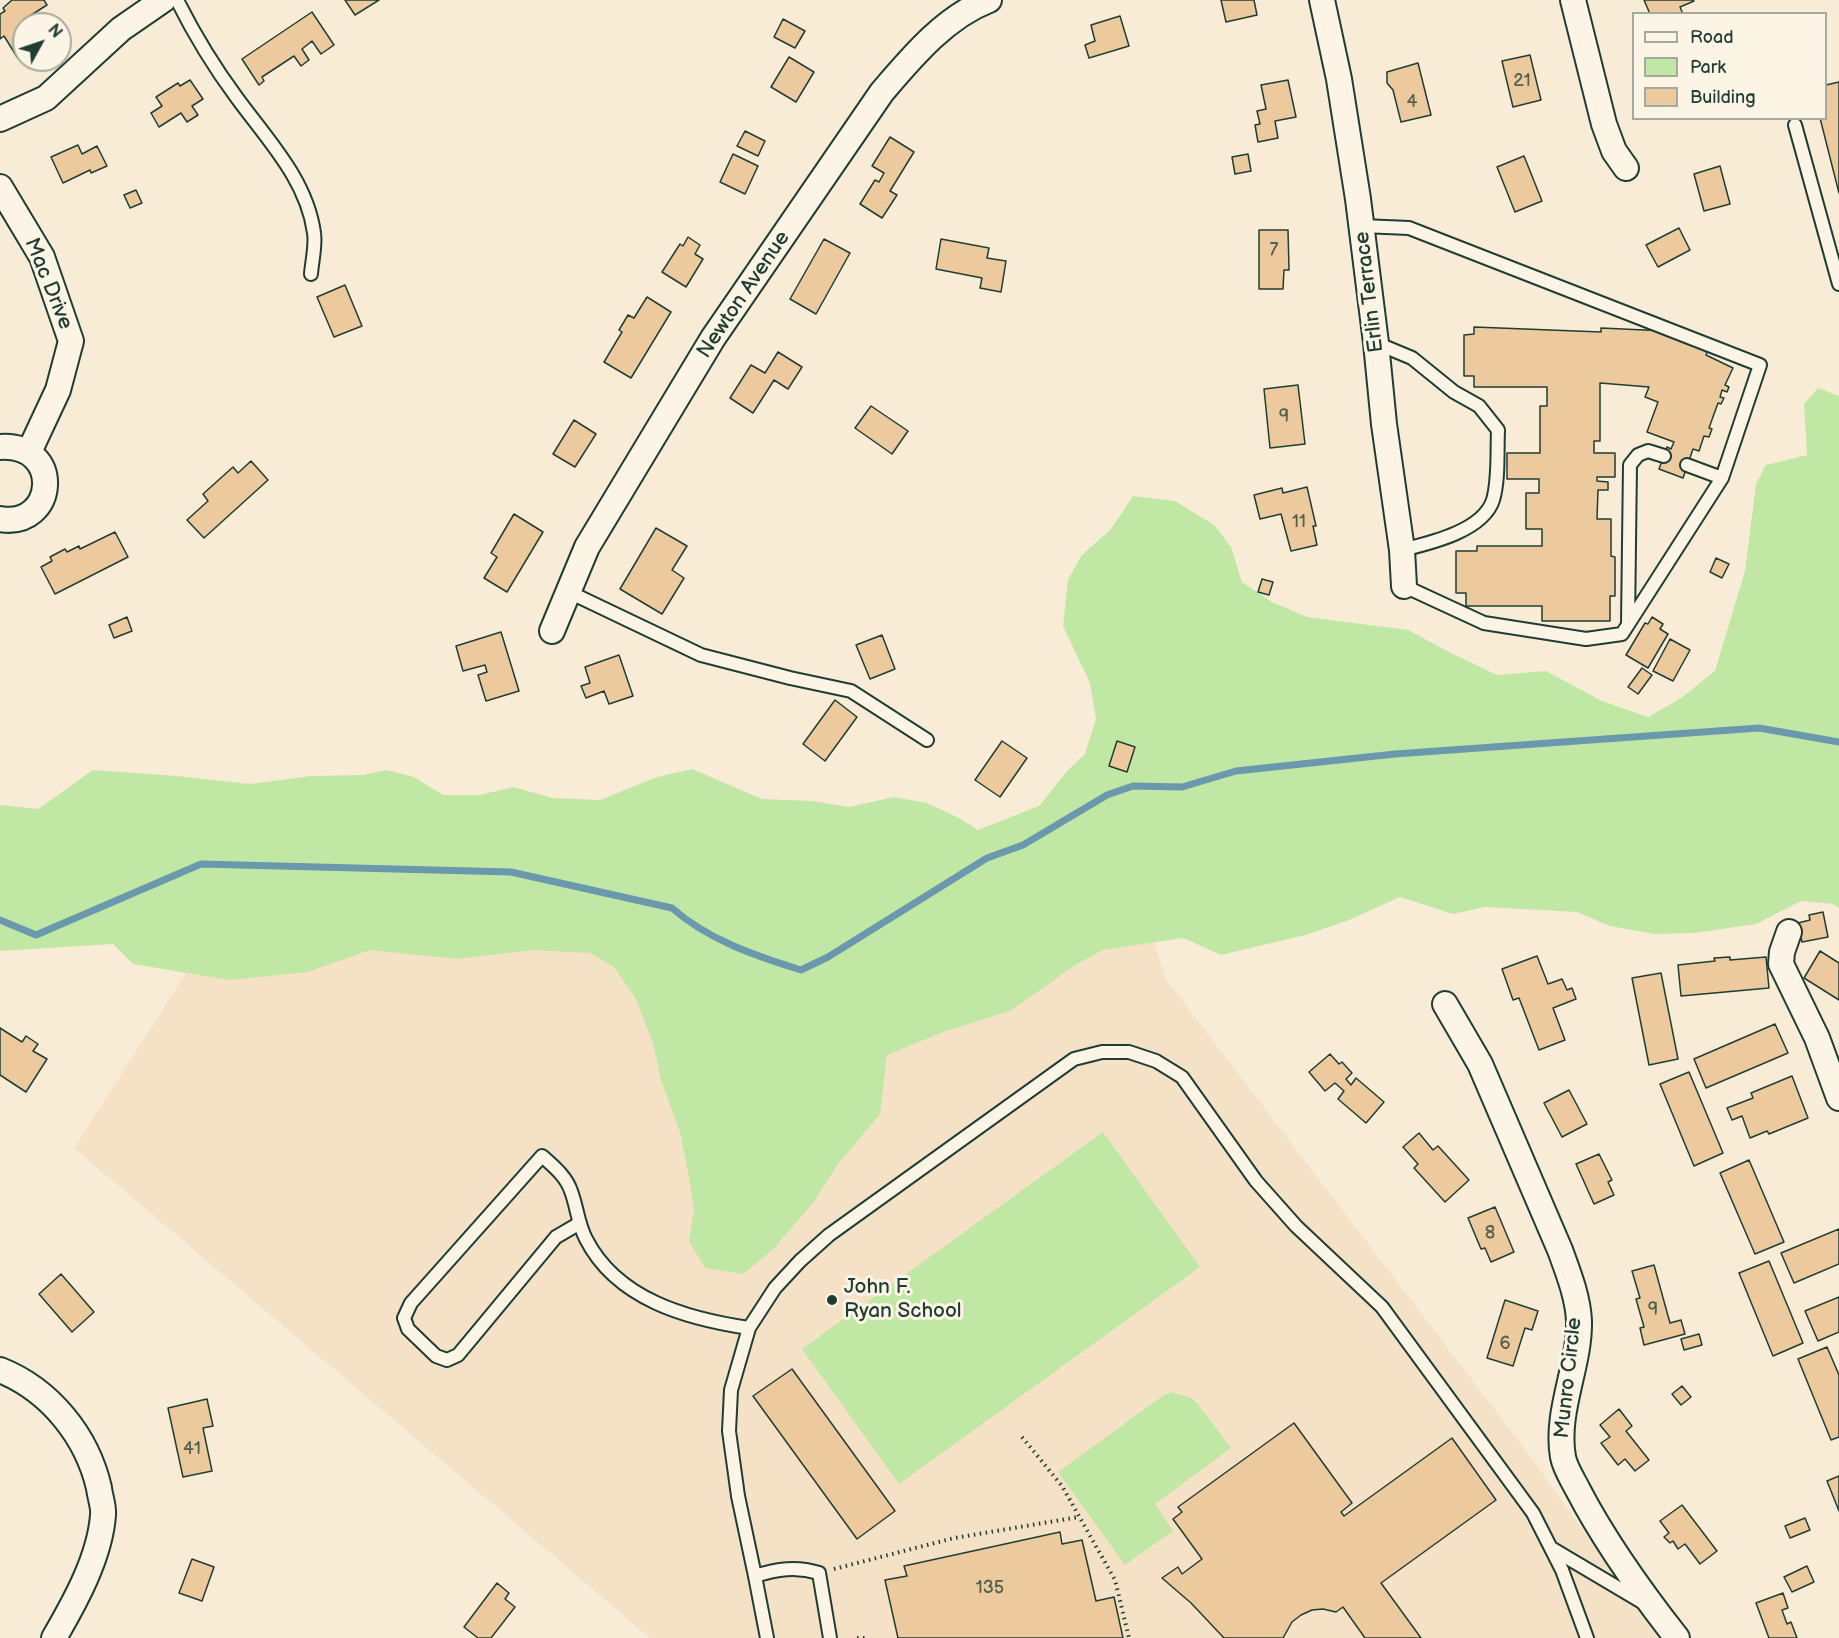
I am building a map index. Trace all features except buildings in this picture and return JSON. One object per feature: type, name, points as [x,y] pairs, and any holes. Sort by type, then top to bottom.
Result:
[{"type":"street","points":[[0,118],[46,98],[121,29],[163,0]]},
{"type":"street","name":"Newton Avenue","points":[[552,631],[587,547],[714,338],[882,92],[914,55],[945,27],[989,0]]},
{"type":"street","name":"Erlin Terrace","points":[[1322,0],[1339,79],[1362,226],[1384,424],[1402,550],[1404,586]]},
{"type":"street","points":[[1573,0],[1604,124],[1614,151],[1626,168]]},
{"type":"street","name":"Mac Drive","points":[[0,187],[42,257],[71,341],[58,390],[28,452]]},
{"type":"street","points":[[0,447],[15,446],[28,452],[39,462],[45,475],[45,490],[40,503],[30,514],[16,519],[0,519]]},
{"type":"street","points":[[1789,932],[1782,952],[1781,964],[1817,1038],[1839,1098]]},
{"type":"street","name":"Munro Circle","points":[[1445,1004],[1480,1064],[1501,1111],[1560,1250],[1575,1300],[1579,1320],[1564,1416],[1563,1458],[1584,1502],[1608,1541],[1677,1638]]},
{"type":"street","points":[[0,1370],[14,1376],[47,1398],[71,1426],[87,1451],[97,1480],[104,1513],[99,1541],[74,1602],[54,1638]]},
{"type":"lane","points":[[177,0],[198,42],[237,99],[282,158],[303,195],[315,233],[311,274]]},
{"type":"lane","points":[[1795,125],[1839,284]]},
{"type":"lane","points":[[1362,226],[1409,228],[1760,365],[1722,478],[1622,634],[1586,639],[1484,623],[1404,586]]},
{"type":"lane","points":[[1376,343],[1412,358],[1454,392],[1479,406],[1498,430],[1493,501],[1477,522],[1444,539],[1402,550]]},
{"type":"lane","points":[[1628,624],[1630,465],[1638,455],[1648,451],[1664,456]]},
{"type":"lane","points":[[1688,465],[1722,478]]},
{"type":"lane","points":[[569,592],[701,655],[851,691],[927,740]]},
{"type":"lane","points":[[767,1638],[738,1496],[729,1431],[731,1390],[749,1328],[775,1288],[829,1235],[1074,1059],[1102,1052],[1129,1052],[1156,1061],[1182,1077],[1256,1181],[1296,1226],[1382,1307],[1533,1513],[1562,1570],[1587,1638]]},
{"type":"lane","points":[[580,1223],[556,1238],[458,1355],[447,1360],[436,1356],[408,1329],[404,1318],[411,1304],[542,1156],[558,1170],[570,1189],[586,1240],[603,1264],[623,1283],[648,1299],[678,1313],[749,1328]]},
{"type":"lane","points":[[1550,1547],[1657,1612]]},
{"type":"lane","points":[[755,1576],[775,1570],[801,1568],[819,1573],[830,1638]]},
{"type":"path","points":[[1022,1437],[1062,1486],[1115,1580],[1129,1638]]},
{"type":"path","points":[[819,1573],[954,1539],[1079,1516]]},
{"type":"path","points":[[857,1638],[865,1638]]},
{"type":"shaded area","name":"John F. Ryan School","points":[[1110,809],[1166,979],[1528,1453],[1659,1638],[650,1638],[74,1148],[246,879],[553,905]]},
{"type":"green space","points":[[1818,388],[1839,396],[1839,908],[1833,904],[1801,901],[1756,924],[1695,933],[1654,934],[1610,926],[1577,912],[1485,907],[1453,914],[1400,897],[1349,920],[1305,935],[1221,955],[1183,938],[1103,950],[1077,964],[1010,1011],[946,1031],[887,1055],[880,1114],[838,1164],[813,1203],[773,1249],[743,1274],[705,1268],[689,1241],[694,1209],[688,1172],[680,1132],[661,1080],[653,1043],[636,999],[614,967],[590,953],[533,950],[457,959],[370,950],[308,972],[230,980],[133,964],[113,944],[0,951],[0,805],[38,809],[93,770],[250,784],[311,776],[363,775],[386,770],[414,777],[443,795],[479,795],[514,787],[552,798],[600,800],[657,777],[692,769],[762,799],[812,801],[849,807],[894,797],[927,803],[978,830],[1039,806],[1068,770],[1085,754],[1096,719],[1090,683],[1063,626],[1068,580],[1081,556],[1111,529],[1133,496],[1175,501],[1214,525],[1231,547],[1242,582],[1272,602],[1307,617],[1408,630],[1497,675],[1546,671],[1602,701],[1648,717],[1681,698],[1715,671],[1745,571],[1756,484],[1766,465],[1807,455],[1804,404]]},
{"type":"green space","points":[[1103,1132],[1200,1267],[899,1484],[802,1349]]},
{"type":"green space","points":[[1172,1392],[1191,1398],[1197,1403],[1231,1448],[1155,1504],[1173,1531],[1125,1565],[1058,1472],[1164,1395]]},
{"type":"waterway","points":[[0,920],[36,935],[201,864],[511,872],[672,908],[701,929],[733,946],[801,970],[828,957],[987,858],[1023,845],[1107,795],[1133,786],[1182,787],[1236,771],[1395,754],[1759,728],[1839,742]]},
{"type":"place","name":"John F. Ryan School","points":[[832,1300]]}]
